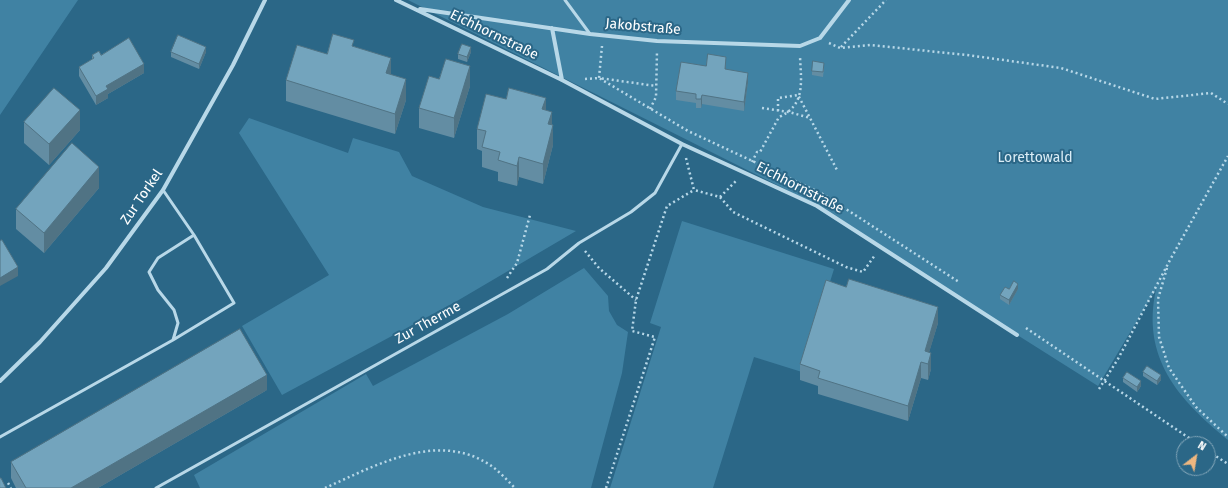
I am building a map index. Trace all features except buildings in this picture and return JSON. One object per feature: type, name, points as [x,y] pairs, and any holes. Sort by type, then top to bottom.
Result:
[{"type":"street","name":"Zur Torkel","points":[[0,381],[40,342],[106,268],[163,190],[233,65],[266,0]]},
{"type":"street","name":"Eichhornstraße","points":[[396,0],[562,80],[682,144],[817,206],[1017,335]]},
{"type":"street","name":"Jakobstraße","points":[[417,9],[590,34],[657,41],[800,46],[820,38],[849,0]]},
{"type":"street","name":"Eichhornstraße","points":[[552,28],[562,80]]},
{"type":"lane","points":[[565,0],[590,34]]},
{"type":"lane","name":"Zur Therme","points":[[156,488],[547,269],[579,243],[630,212],[655,193],[682,144]]},
{"type":"lane","points":[[0,437],[174,340],[234,304],[194,235],[163,190]]},
{"type":"lane","points":[[174,340],[178,323],[174,310],[158,290],[149,272],[158,258],[194,235]]},
{"type":"path","points":[[886,0],[840,48],[870,45],[967,55],[1061,68],[1155,99],[1211,93],[1228,104]]},
{"type":"path","points":[[599,78],[604,35]]},
{"type":"path","points":[[650,109],[656,97],[657,41]]},
{"type":"path","points":[[752,162],[757,152],[760,152],[779,117],[789,112],[796,106],[801,88],[800,46]]},
{"type":"path","points":[[599,78],[688,131]]},
{"type":"path","points":[[584,79],[599,78],[656,86]]},
{"type":"path","points":[[778,111],[778,98],[798,95]]},
{"type":"path","points":[[798,95],[837,170]]},
{"type":"path","points":[[762,108],[789,112],[810,118]]},
{"type":"path","points":[[682,144],[694,190]]},
{"type":"path","points":[[1099,388],[1118,360],[1170,260],[1228,156]]},
{"type":"path","points":[[720,196],[730,188],[743,172]]},
{"type":"path","points":[[606,488],[656,337],[632,331],[636,300],[667,206],[694,190],[720,196],[732,212],[846,267],[863,272],[868,264]]},
{"type":"path","points":[[505,281],[517,263],[530,215]]},
{"type":"path","points":[[579,243],[599,268],[636,300]]},
{"type":"path","points":[[1170,260],[1158,299],[1158,337],[1169,368],[1196,407],[1228,437]]},
{"type":"path","points":[[325,488],[332,487],[394,459],[414,453],[432,450],[452,451],[471,456],[490,465],[515,488]]},
{"type":"path","points":[[1216,456],[1228,464]]},
{"type":"path","points":[[8,483],[11,488]]},
{"type":"green space","points":[[0,0],[78,0],[0,115]]},
{"type":"green space","name":"Lorettowald","points":[[408,0],[1228,0],[1228,440],[1194,409],[1179,392],[1168,375],[1159,356],[1154,336],[1153,314],[1156,289],[1098,386],[791,192]]},
{"type":"green space","points":[[249,118],[348,153],[353,138],[399,152],[412,176],[483,207],[576,231],[457,301],[282,395],[242,326],[329,275],[239,133]]},
{"type":"green space","points":[[682,221],[834,269],[802,372],[754,357],[713,488],[610,488],[661,327],[650,323]]},
{"type":"green space","points":[[584,268],[608,296],[609,311],[617,325],[628,332],[622,373],[591,488],[200,488],[194,475],[366,374],[373,386],[508,314]]}]
